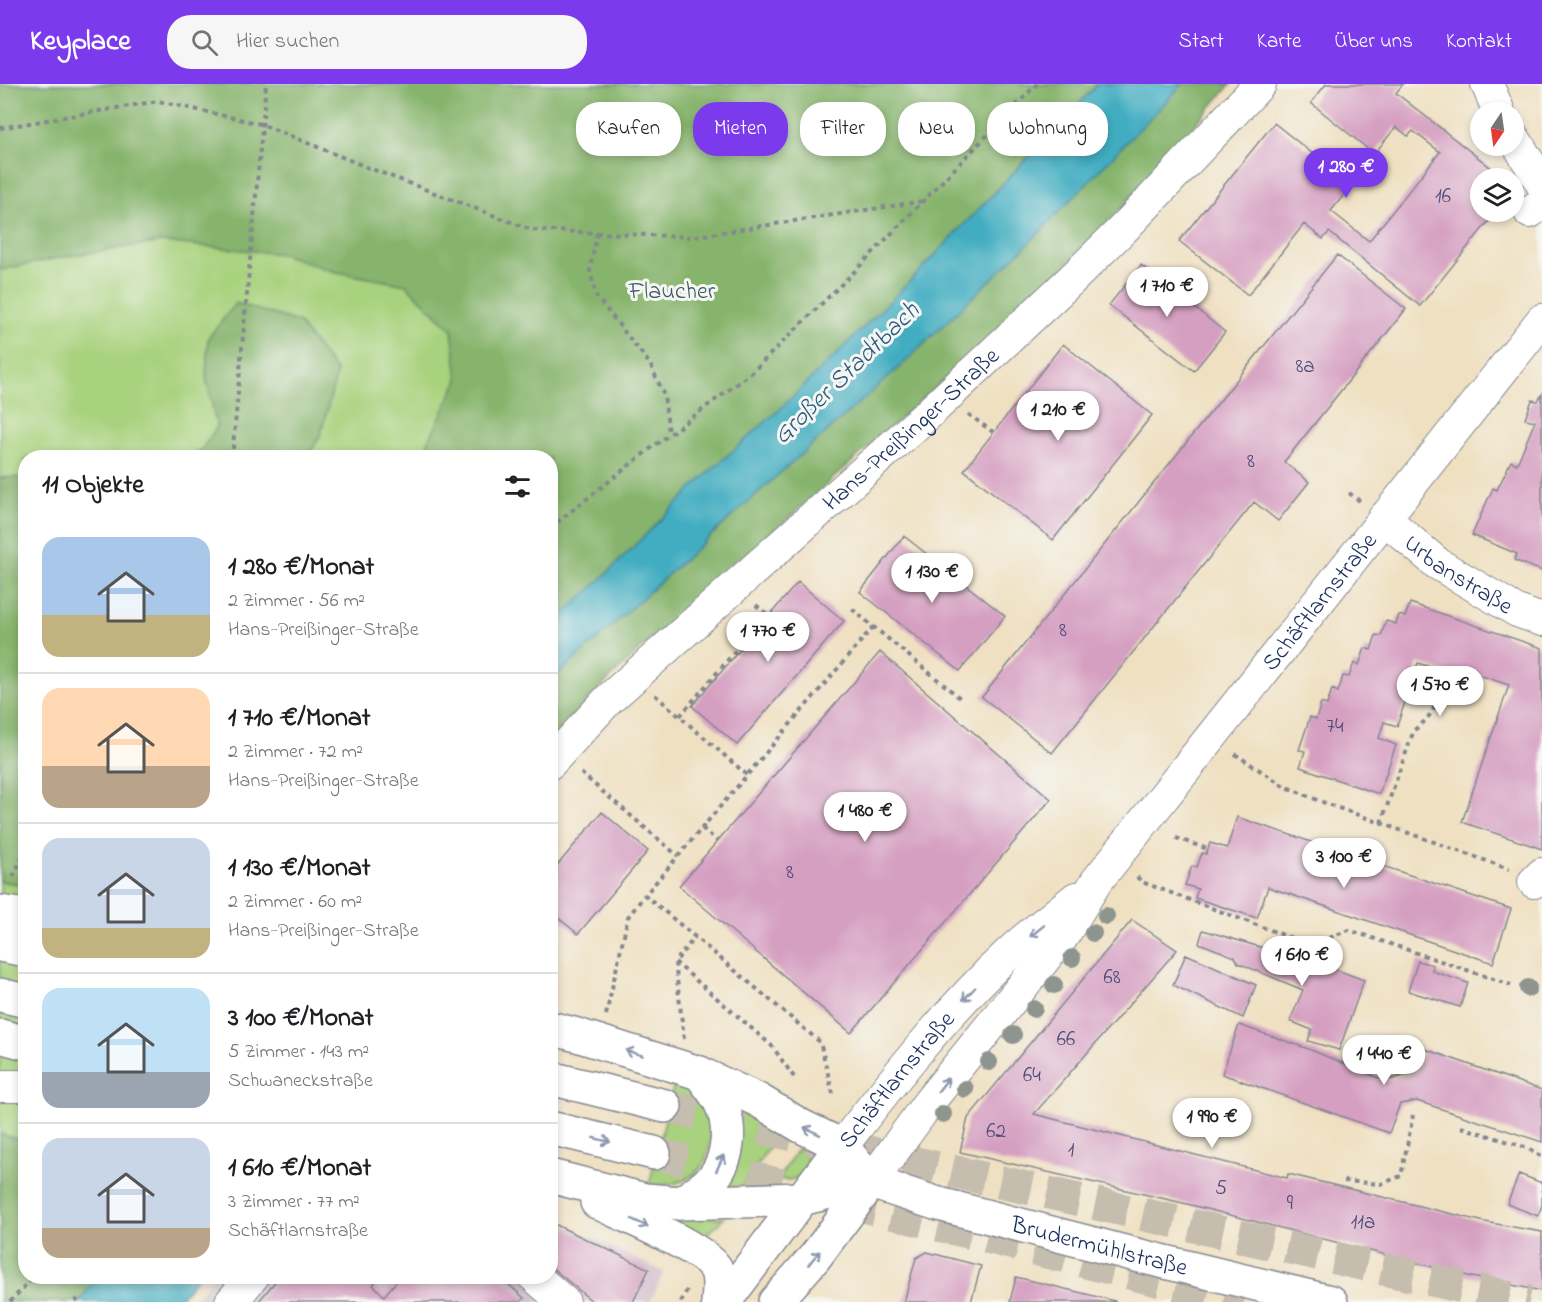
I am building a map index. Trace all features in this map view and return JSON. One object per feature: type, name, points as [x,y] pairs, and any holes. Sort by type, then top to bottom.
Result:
[{"type":"main road","points":[[0,912],[18,915]]},
{"type":"main road","points":[[0,945],[18,948]]},
{"type":"main road","points":[[0,995],[18,999]]},
{"type":"main road","points":[[558,1030],[699,1073],[758,1100],[801,1126],[842,1146],[871,1182],[801,1199],[680,1203],[645,1200],[558,1179]]},
{"type":"main road","points":[[0,1036],[18,1041]]},
{"type":"main road","points":[[680,1203],[713,1177],[722,1162],[727,1146],[728,1128],[725,1112],[719,1098],[699,1073]]},
{"type":"main road","points":[[558,1080],[665,1106]]},
{"type":"main road","points":[[558,1130],[654,1153]]},
{"type":"main road","name":"Schäftlarnstraße","points":[[724,1302],[842,1146]]},
{"type":"main road","points":[[558,1181],[702,1254],[716,1270],[719,1284],[718,1302]]},
{"type":"main road","name":"Schäftlarnstraße","points":[[775,1302],[815,1257],[871,1182]]},
{"type":"main road","name":"Brudermühlstraße","points":[[871,1182],[935,1203],[1331,1302]]},
{"type":"street","name":"Hans-Preißinger-Straße","points":[[558,755],[608,700],[928,414],[1071,280],[1126,226],[1260,84]]},
{"type":"street","points":[[1487,84],[1495,102]]},
{"type":"street","points":[[1524,154],[1542,184]]},
{"type":"street","name":"Schäftlarnstraße","points":[[871,1182],[929,1102],[1063,936],[1105,871],[1542,320]]},
{"type":"street","name":"Urbanstraße","points":[[1384,518],[1438,564],[1517,611],[1542,620]]},
{"type":"street","name":"Schäftlarnstraße","points":[[842,1146],[885,1090],[951,1012],[1010,952],[1105,871]]},
{"type":"street","points":[[0,1086],[18,1086]]},
{"type":"street","points":[[231,1302],[246,1284]]},
{"type":"street","points":[[543,1284],[564,1302]]},
{"type":"path","points":[[233,450],[266,84]]},
{"type":"path","points":[[558,522],[669,434],[750,374],[924,201],[1037,84]]},
{"type":"path","points":[[0,128],[158,101],[261,124],[532,230],[691,237],[924,201]]},
{"type":"path","points":[[597,233],[590,270],[596,296],[650,364],[664,395],[669,434]]},
{"type":"path","points":[[977,420],[993,432]]},
{"type":"path","points":[[679,716],[768,615],[756,605]]},
{"type":"path","points":[[852,609],[960,698]]},
{"type":"path","points":[[606,1015],[628,917],[873,627]]},
{"type":"path","points":[[1381,823],[1414,730],[1427,721],[1435,707],[1447,673]]},
{"type":"path","points":[[634,677],[747,776]]},
{"type":"path","points":[[1211,738],[1284,786],[1538,878]]},
{"type":"path","points":[[558,762],[678,856]]},
{"type":"path","points":[[702,828],[717,841]]},
{"type":"path","points":[[1176,838],[1208,849]]},
{"type":"path","points":[[13,877],[18,867]]},
{"type":"path","points":[[1105,871],[1142,882],[1310,945],[1349,930],[1510,985]]},
{"type":"path","points":[[645,895],[820,1042],[833,1094]]},
{"type":"path","points":[[684,1040],[675,962],[695,937]]},
{"type":"path","points":[[675,962],[772,1046],[796,1080]]},
{"type":"path","points":[[1344,1181],[1381,1184],[1401,1176],[1413,1115]]},
{"type":"path","points":[[1461,1127],[1528,1148],[1542,1157]]},
{"type":"path","points":[[10,1302],[27,1284]]},
{"type":"shaded area","points":[[558,1221],[664,1272],[650,1302],[194,1302],[207,1284],[558,1284]]},
{"type":"green space","name":"Flaucher","points":[[0,84],[1183,84],[1031,241],[905,362],[558,675],[558,450],[18,450],[18,1284],[192,1284],[177,1302],[0,1302]]},
{"type":"green space","points":[[0,84],[1098,84],[1081,102],[987,102],[987,156],[1029,156],[853,338],[780,409],[708,473],[558,619],[558,450],[424,450],[458,380],[452,330],[406,285],[332,271],[282,254],[161,242],[68,256],[0,270]]},
{"type":"green space","points":[[1183,84],[1231,84],[1115,215],[1004,327],[636,653],[558,730],[558,675],[905,362],[1031,241]]},
{"type":"green space","points":[[236,303],[298,322],[337,372],[321,434],[312,450],[200,450],[217,427],[206,378],[208,338]]},
{"type":"green space","points":[[18,477],[18,884],[0,881],[0,478]]},
{"type":"green space","points":[[675,1080],[697,1094],[707,1106],[712,1124],[711,1145],[703,1163],[690,1177],[665,1185],[649,1185]]},
{"type":"green space","points":[[737,1108],[782,1128],[742,1187],[726,1187]]},
{"type":"green space","points":[[0,1134],[18,1139],[18,1284],[92,1284],[79,1302],[0,1302]]},
{"type":"green space","points":[[798,1148],[806,1153],[808,1165],[799,1176],[788,1180],[778,1179]]},
{"type":"green space","points":[[681,1218],[724,1218],[698,1243],[676,1221]]},
{"type":"water","name":"Großer Stadtbach","points":[[1098,84],[1183,84],[1031,241],[905,362],[558,675],[558,619],[708,473],[780,409],[853,338],[1029,156],[1108,156],[1108,102],[1081,102]]},
{"type":"water","points":[[91,1284],[192,1284],[177,1302],[79,1302]]},
{"type":"building","points":[[1326,84],[1403,84],[1396,93],[1470,151],[1470,156],[1476,156],[1491,168],[1470,168],[1470,222],[1488,222],[1420,306],[1329,232],[1323,239],[1304,224],[1248,295],[1179,241],[1274,123],[1352,185],[1331,211],[1369,241],[1440,152],[1413,131],[1408,136],[1396,127],[1374,154],[1311,103]]},
{"type":"building","points":[[1337,255],[1406,309],[1284,462],[1309,482],[1278,521],[1254,502],[1052,753],[982,697]]},
{"type":"building","points":[[1141,265],[1225,332],[1194,371],[1109,305]]},
{"type":"building","points":[[1063,344],[1152,415],[1053,540],[964,470]]},
{"type":"building","points":[[1542,394],[1542,571],[1514,560],[1517,554],[1472,535],[1493,488],[1497,490],[1511,461],[1517,464],[1535,421],[1525,419],[1532,400],[1538,401]]},
{"type":"building","points":[[904,536],[1005,616],[960,671],[860,592]]},
{"type":"building","points":[[798,582],[844,621],[737,745],[692,706]]},
{"type":"building","points":[[1410,603],[1542,648],[1542,849],[1462,822],[1509,685],[1467,671],[1464,678],[1418,663],[1397,726],[1384,722],[1379,738],[1396,745],[1379,794],[1300,767],[1305,751],[1299,750],[1310,717],[1316,719],[1321,703],[1327,705],[1332,689],[1338,692],[1343,676],[1349,677],[1354,663],[1359,665],[1365,648],[1371,650],[1376,635],[1381,636],[1386,621],[1396,624],[1399,615],[1405,617]]},
{"type":"building","points":[[880,652],[1051,799],[851,1033],[679,886]]},
{"type":"building","points":[[602,812],[648,851],[578,934],[558,918],[558,864]]},
{"type":"building","points":[[1237,817],[1511,909],[1493,963],[1268,887],[1257,918],[1195,898],[1198,889],[1185,885],[1192,866],[1197,867],[1202,853],[1206,854],[1210,843],[1227,848]]},
{"type":"building","points":[[1132,920],[1177,950],[1034,1114],[1287,1178],[1288,1174],[1485,1222],[1542,1232],[1542,1291],[1472,1277],[1183,1203],[960,1152],[968,1118]]},
{"type":"building","points":[[1203,930],[1364,980],[1339,1050],[1308,1041],[1312,1030],[1290,1021],[1303,990],[1238,963],[1235,957],[1199,943]]},
{"type":"building","points":[[1186,954],[1256,985],[1243,1018],[1173,985]]},
{"type":"building","points":[[1418,961],[1433,965],[1432,971],[1468,983],[1460,1007],[1408,991]]},
{"type":"building","points":[[1239,1025],[1306,1048],[1386,1081],[1416,1072],[1425,1049],[1542,1090],[1542,1142],[1417,1101],[1400,1104],[1389,1133],[1222,1074]]},
{"type":"building","points":[[1519,1174],[1542,1183],[1542,1205],[1538,1216],[1507,1204]]},
{"type":"building","points":[[558,1226],[649,1269],[633,1302],[593,1302],[558,1273]]},
{"type":"building","points":[[927,1252],[981,1266],[971,1302],[904,1302],[916,1258]]},
{"type":"building","points":[[1016,1277],[1115,1301],[1115,1302],[1010,1302]]},
{"type":"building","points":[[273,1284],[374,1284],[384,1296],[394,1284],[508,1284],[524,1298],[520,1302],[258,1302]]},
{"type":"tunnel","points":[[665,1106],[1529,1302]]},
{"type":"tunnel","points":[[654,1153],[1244,1302]]}]
